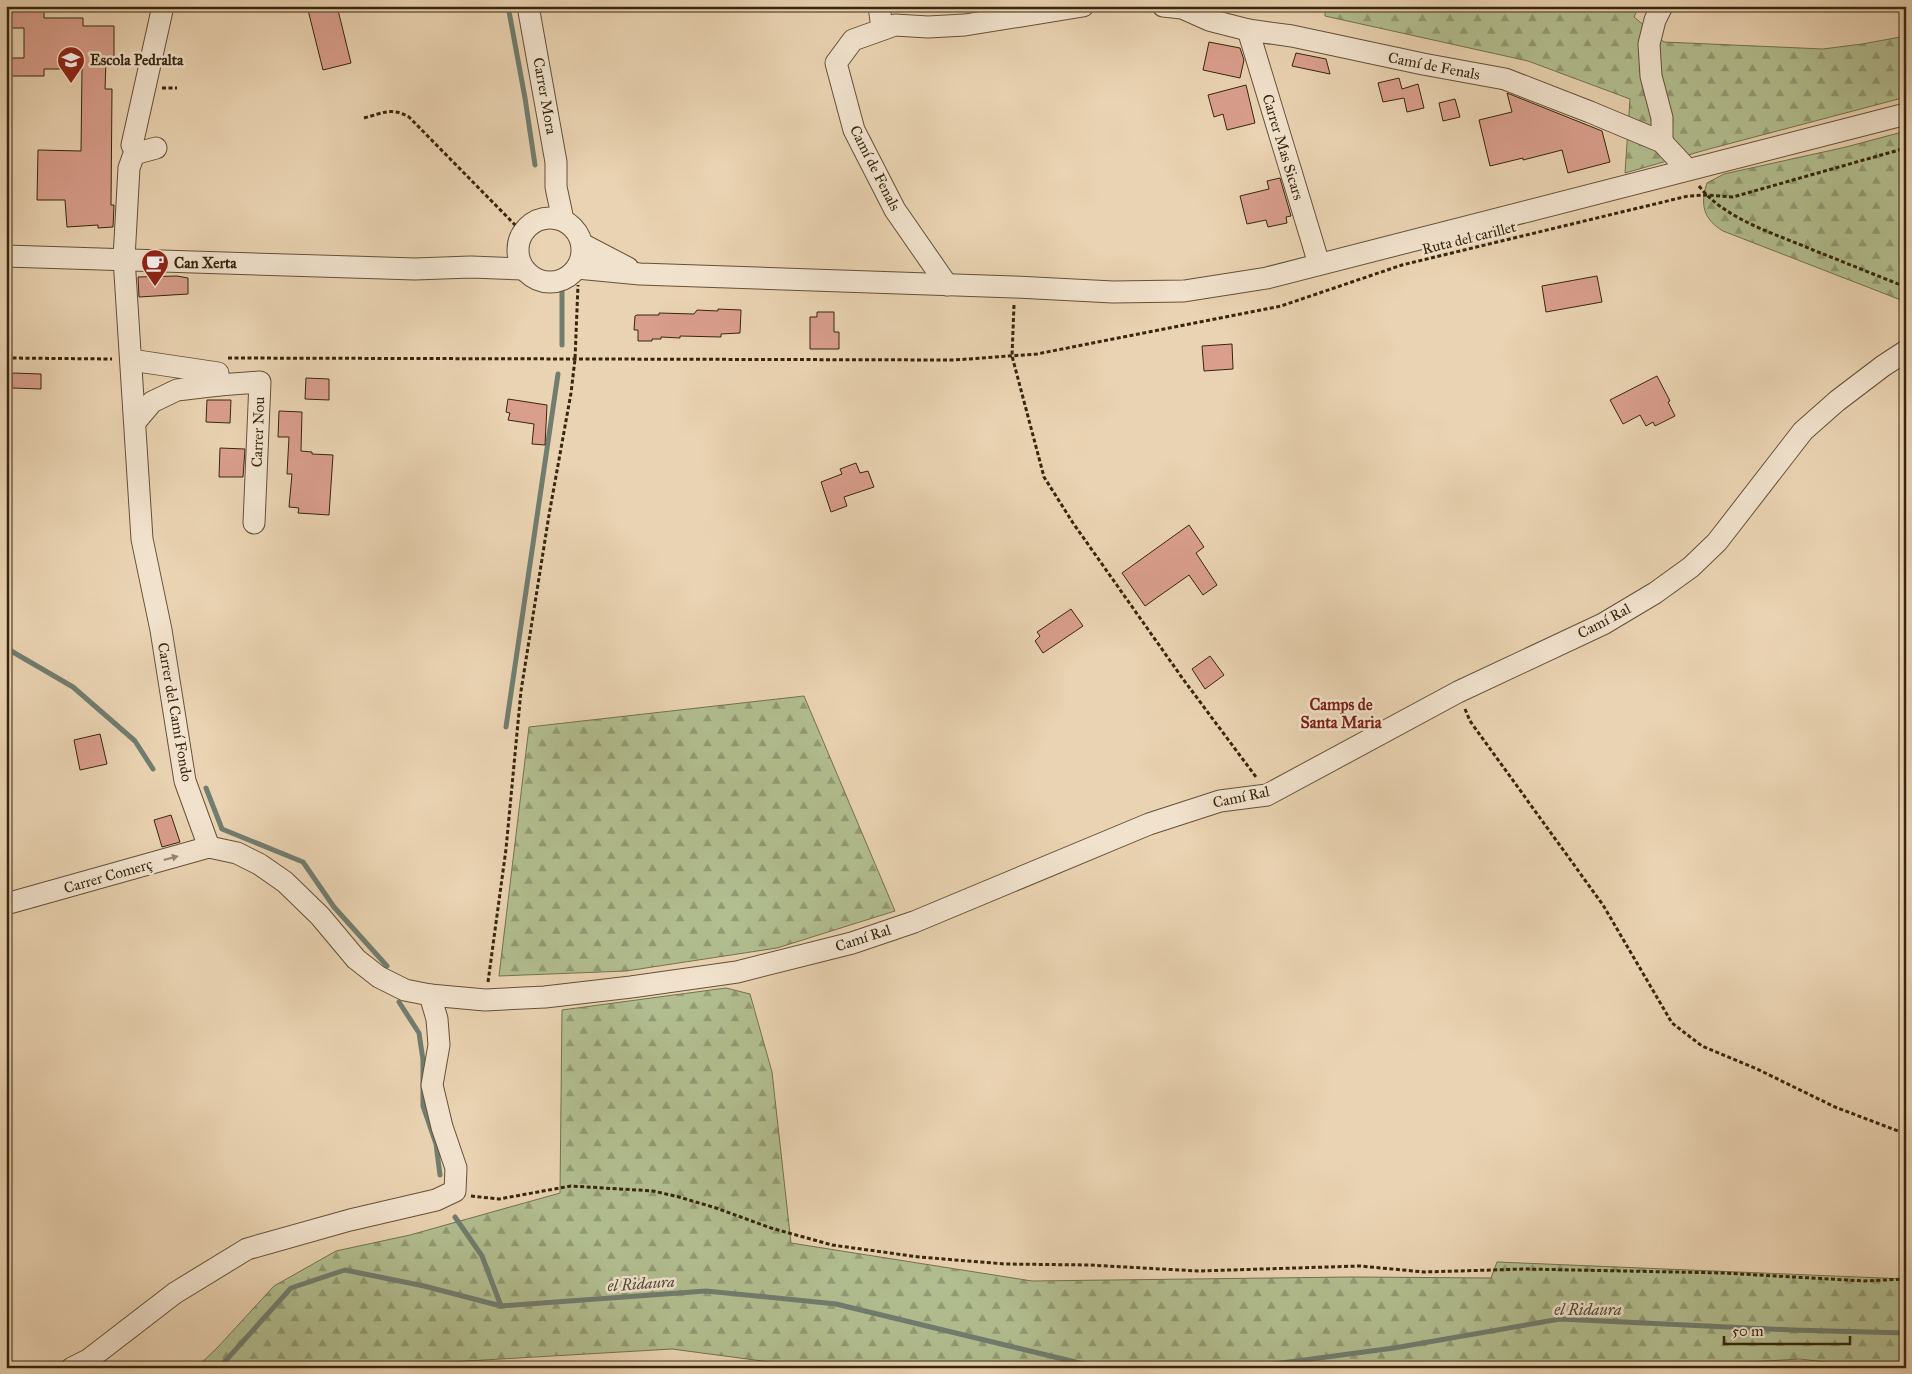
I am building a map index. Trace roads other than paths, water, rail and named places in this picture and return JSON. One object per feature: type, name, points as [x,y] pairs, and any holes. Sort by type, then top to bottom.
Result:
[{"type":"street","points":[[132,145],[163,6]]},
{"type":"street","name":"Carrer Mora","points":[[528,6],[556,162],[556,187],[563,220]]},
{"type":"street","points":[[880,6],[882,28]]},
{"type":"street","name":"Camí de Fenals","points":[[947,285],[895,210],[854,130],[836,63],[853,40],[882,28],[895,25],[928,27],[965,25],[1006,12],[1083,6]]},
{"type":"street","name":"Camí de Fenals","points":[[1163,6],[1182,8],[1209,20],[1248,30],[1292,36],[1423,64],[1505,79],[1662,142],[1687,170]]},
{"type":"street","points":[[1662,6],[1655,20],[1649,44],[1651,76],[1662,118],[1662,142]]},
{"type":"street","name":"Carrer Mas Sicars","points":[[1248,30],[1318,264]]},
{"type":"street","points":[[573,271],[1113,292],[1184,291],[1267,278],[1906,114]]},
{"type":"street","name":"Carrer del Camí Fondo","points":[[156,148],[134,154],[129,168],[124,258],[136,421],[142,539],[161,630],[185,781],[209,847]]},
{"type":"street","name":"Carrer Mora","points":[[525,233],[556,187]]},
{"type":"street","points":[[471,266],[525,233],[553,217],[563,220],[577,232],[582,244],[582,256],[573,271],[554,282],[542,282],[532,277],[523,269],[518,256],[525,233]]},
{"type":"street","points":[[582,244],[640,274]]},
{"type":"street","points":[[6,256],[415,268],[471,266],[523,269]]},
{"type":"street","name":"Camí Ral","points":[[430,995],[485,1000],[546,998],[737,972],[785,961],[852,943],[914,922],[1149,824],[1220,800],[1267,795],[1458,692],[1602,624],[1655,593],[1691,568],[1717,542],[1803,431],[1837,401],[1906,351]]},
{"type":"street","points":[[132,360],[218,373],[219,385],[176,390],[152,402],[136,421]]},
{"type":"street","name":"Carrer Nou","points":[[219,385],[260,382],[254,523]]},
{"type":"street","points":[[72,1368],[88,1360],[175,1293],[247,1249],[350,1220],[436,1200],[455,1191],[456,1168],[442,1127],[432,1085],[439,1045],[437,1018],[430,995],[405,990],[379,977],[356,959],[320,916],[284,882],[258,864],[236,853],[209,847]]},
{"type":"street","name":"Carrer Comerç","points":[[6,904],[209,847]]},
{"type":"waterway","points":[[508,6],[535,165]]},
{"type":"waterway","points":[[562,290],[562,345]]},
{"type":"waterway","points":[[506,727],[558,374]]},
{"type":"waterway","points":[[6,648],[73,687],[135,741],[153,769]]},
{"type":"waterway","points":[[206,788],[222,829],[303,862],[334,907],[387,966]]},
{"type":"waterway","points":[[399,1002],[419,1033],[423,1060],[423,1106],[436,1144],[440,1175]]},
{"type":"waterway","points":[[455,1217],[482,1256],[501,1306]]},
{"type":"waterway","name":"el Ridaura","points":[[219,1368],[291,1288],[345,1270],[424,1286],[501,1306],[706,1291],[836,1304],[1100,1368]]},
{"type":"waterway","name":"el Ridaura","points":[[1243,1368],[1394,1348],[1560,1319],[1792,1330],[1906,1333]]},
{"type":"place","name":"Escola Pedralta","points":[[71,84]]},
{"type":"place","name":"Can Xerta","points":[[155,287]]},
{"type":"district","name":"Camps de Santa Maria","points":[[1341,713]]}]
